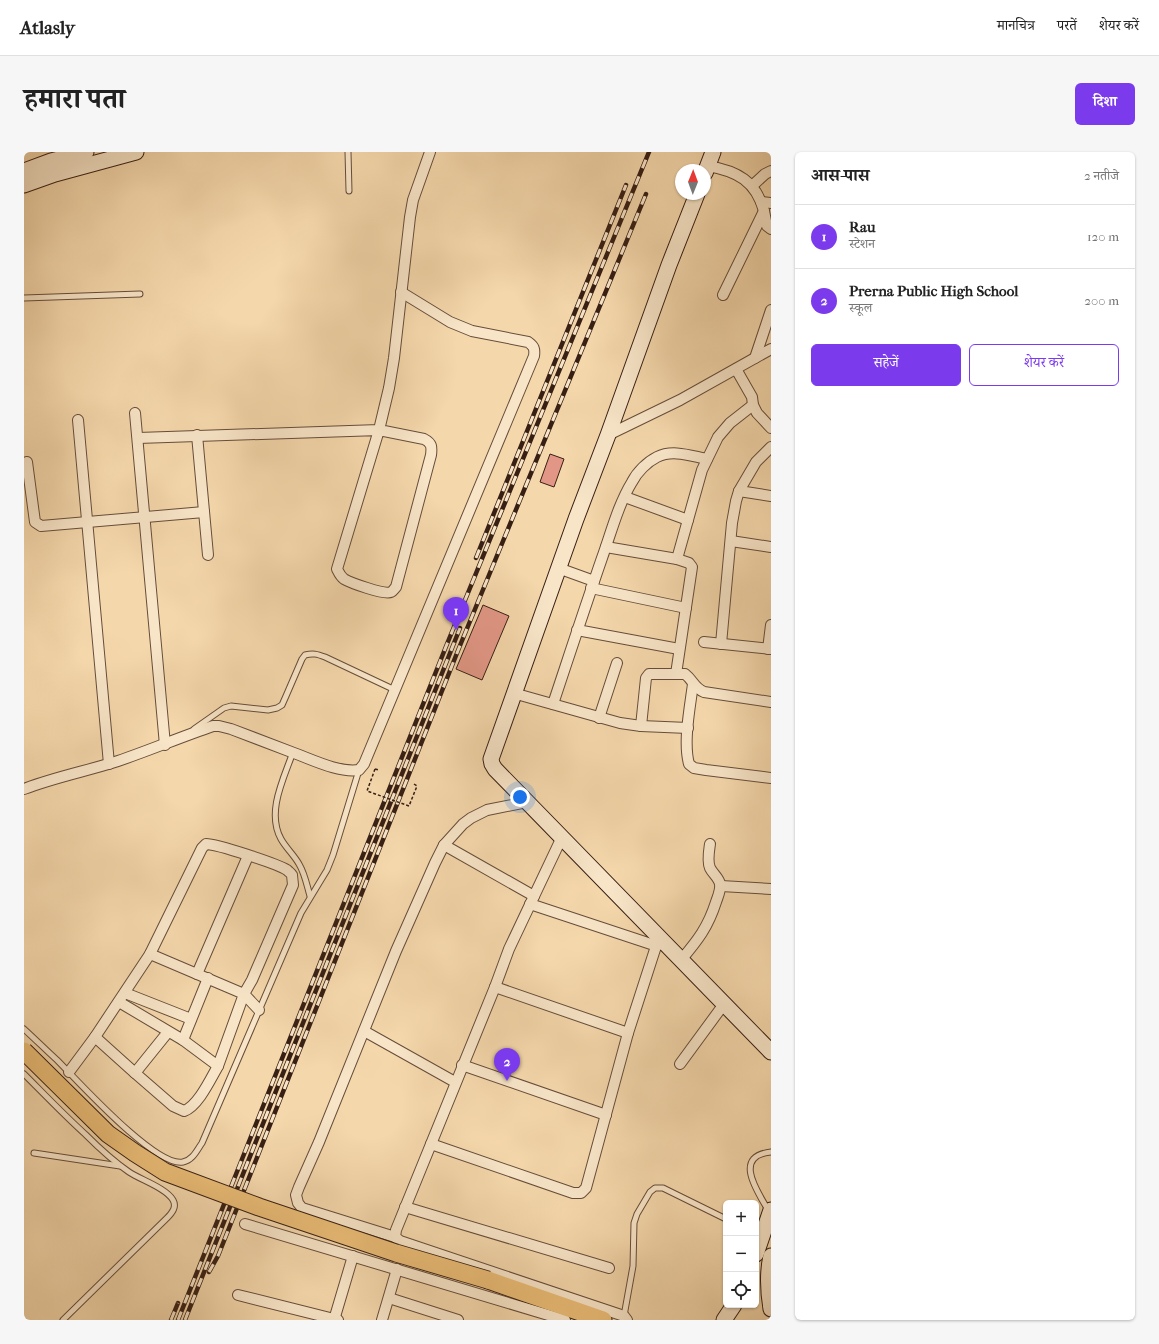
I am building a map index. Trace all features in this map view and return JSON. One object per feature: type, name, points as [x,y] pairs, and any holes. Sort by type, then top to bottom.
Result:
[{"type":"main road","points":[[24,1051],[108,1134],[165,1172],[259,1207],[396,1253],[488,1280],[603,1320]]},
{"type":"street","points":[[24,171],[51,161],[86,152]]},
{"type":"street","points":[[24,185],[55,174],[136,152]]},
{"type":"street","points":[[138,438],[379,430],[424,439],[430,442],[432,447],[396,587],[390,592],[384,592],[345,579],[339,574],[337,569],[379,430],[389,388],[394,358],[410,217],[415,194],[430,152]]},
{"type":"street","points":[[711,165],[738,174],[752,186],[765,205],[767,226],[771,229]]},
{"type":"street","points":[[752,186],[765,174],[771,171]]},
{"type":"street","points":[[695,200],[669,265],[558,568],[491,759],[495,770],[562,837],[658,942],[681,960],[771,1052]]},
{"type":"street","points":[[723,295],[765,205]]},
{"type":"street","points":[[24,789],[46,780],[109,764],[213,726],[219,726],[344,770],[359,770],[364,764],[535,351],[533,345],[528,342],[472,331],[450,322],[401,292]]},
{"type":"street","points":[[755,358],[771,310]]},
{"type":"street","points":[[608,435],[680,400],[771,349]]},
{"type":"street","points":[[736,369],[752,397],[753,405],[757,413],[771,428]]},
{"type":"street","points":[[677,559],[702,470],[707,459],[723,430],[753,405]]},
{"type":"street","points":[[135,413],[165,744]]},
{"type":"street","points":[[78,420],[109,764]]},
{"type":"street","points":[[197,436],[208,555]]},
{"type":"street","points":[[721,644],[736,501],[739,491],[756,462],[771,447]]},
{"type":"street","points":[[552,704],[606,547],[632,481],[646,464],[657,456],[678,453],[707,459]]},
{"type":"street","points":[[27,462],[35,522],[41,526],[204,512]]},
{"type":"street","points":[[739,491],[771,496]]},
{"type":"street","points":[[625,497],[688,520]]},
{"type":"street","points":[[731,541],[771,547]]},
{"type":"street","points":[[606,547],[677,559],[689,563],[692,567],[676,674]]},
{"type":"street","points":[[558,568],[593,585],[686,608]]},
{"type":"street","points":[[704,642],[769,649],[771,625]]},
{"type":"street","points":[[577,630],[679,650]]},
{"type":"street","points":[[599,718],[617,663]]},
{"type":"street","points":[[641,726],[646,678],[649,674],[685,674],[690,677],[693,684],[698,689],[704,692],[771,702]]},
{"type":"street","points":[[693,684],[688,728],[687,756],[689,764],[694,768],[771,778]]},
{"type":"street","points":[[513,693],[620,723],[641,726],[688,728]]},
{"type":"street","points":[[527,802],[487,810],[476,815],[463,824],[444,845],[396,951],[319,1142],[298,1186],[296,1195],[298,1204],[302,1208],[395,1237],[407,1244],[626,1318]]},
{"type":"street","points":[[395,1237],[396,1230],[405,1207],[495,987],[509,949],[562,837]]},
{"type":"street","points":[[69,1072],[95,1037],[150,954],[202,848],[206,844],[248,856],[288,870],[292,875],[293,885],[252,980],[244,994],[218,1066],[197,1101],[189,1109],[184,1111],[173,1106],[95,1037]]},
{"type":"street","points":[[681,960],[704,932],[712,916],[721,886],[720,881],[708,863],[710,844]]},
{"type":"street","points":[[444,845],[532,900],[658,942]]},
{"type":"street","points":[[197,974],[248,856]]},
{"type":"street","points":[[721,886],[771,889]]},
{"type":"street","points":[[431,1144],[573,1193],[581,1193],[586,1188],[628,1033],[658,942]]},
{"type":"street","points":[[150,954],[244,994],[259,1010]]},
{"type":"street","points":[[183,1040],[208,978]]},
{"type":"street","points":[[495,987],[628,1033]]},
{"type":"street","points":[[125,992],[191,1019]]},
{"type":"street","points":[[119,1002],[183,1040],[218,1066]]},
{"type":"street","points":[[680,1064],[724,1004]]},
{"type":"street","points":[[364,1031],[455,1082]]},
{"type":"street","points":[[135,1073],[168,1032]]},
{"type":"street","points":[[462,1065],[606,1115]]},
{"type":"street","points":[[405,1207],[609,1268]]},
{"type":"street","points":[[759,1236],[770,1211]]},
{"type":"street","points":[[246,1224],[565,1320]]},
{"type":"street","points":[[238,1295],[336,1320],[353,1256]]},
{"type":"street","points":[[771,1256],[769,1264],[768,1291],[771,1309]]},
{"type":"street","points":[[382,1320],[397,1270]]},
{"type":"street","points":[[389,1298],[458,1320]]},
{"type":"street","points":[[724,1320],[732,1308]]},
{"type":"lane","points":[[348,152],[349,191]]},
{"type":"lane","points":[[24,298],[140,294]]},
{"type":"lane","points":[[183,737],[224,708],[237,706],[268,710],[282,705],[302,659],[305,655],[311,653],[325,657],[395,690]]},
{"type":"lane","points":[[293,752],[277,798],[276,821],[281,838],[303,871],[310,896]]},
{"type":"lane","points":[[24,1029],[69,1072],[111,1116],[136,1137],[166,1158],[176,1162],[183,1162],[190,1159],[202,1143],[301,913],[327,870],[359,770]]},
{"type":"lane","points":[[24,1074],[109,1157],[135,1176],[163,1191],[172,1198],[175,1207],[173,1212],[63,1320]]},
{"type":"lane","points":[[770,1211],[752,1181],[750,1173],[751,1166],[755,1158],[763,1153],[771,1152]]},
{"type":"lane","points":[[34,1153],[122,1166]]},
{"type":"lane","points":[[626,1318],[633,1266],[634,1223],[637,1214],[650,1192],[655,1188],[663,1188],[723,1218]]},
{"type":"path","points":[[379,770],[375,769],[366,791],[409,806],[417,786],[414,784]]},
{"type":"building","points":[[550,454],[564,459],[554,487],[540,482]]},
{"type":"building","points":[[483,605],[509,616],[482,680],[456,669]]},
{"type":"railway","points":[[178,1320],[447,644],[649,152]]},
{"type":"railway","points":[[476,558],[626,185]]},
{"type":"railway","points":[[209,1272],[218,1256],[459,648],[646,194]]},
{"type":"railway","points":[[185,1320],[460,628]]},
{"type":"railway","points":[[171,1320],[178,1303]]},
{"type":"place","name":"Rau","points":[[456,630]]},
{"type":"place","name":"Prerna Public High School","points":[[507,1081]]}]
